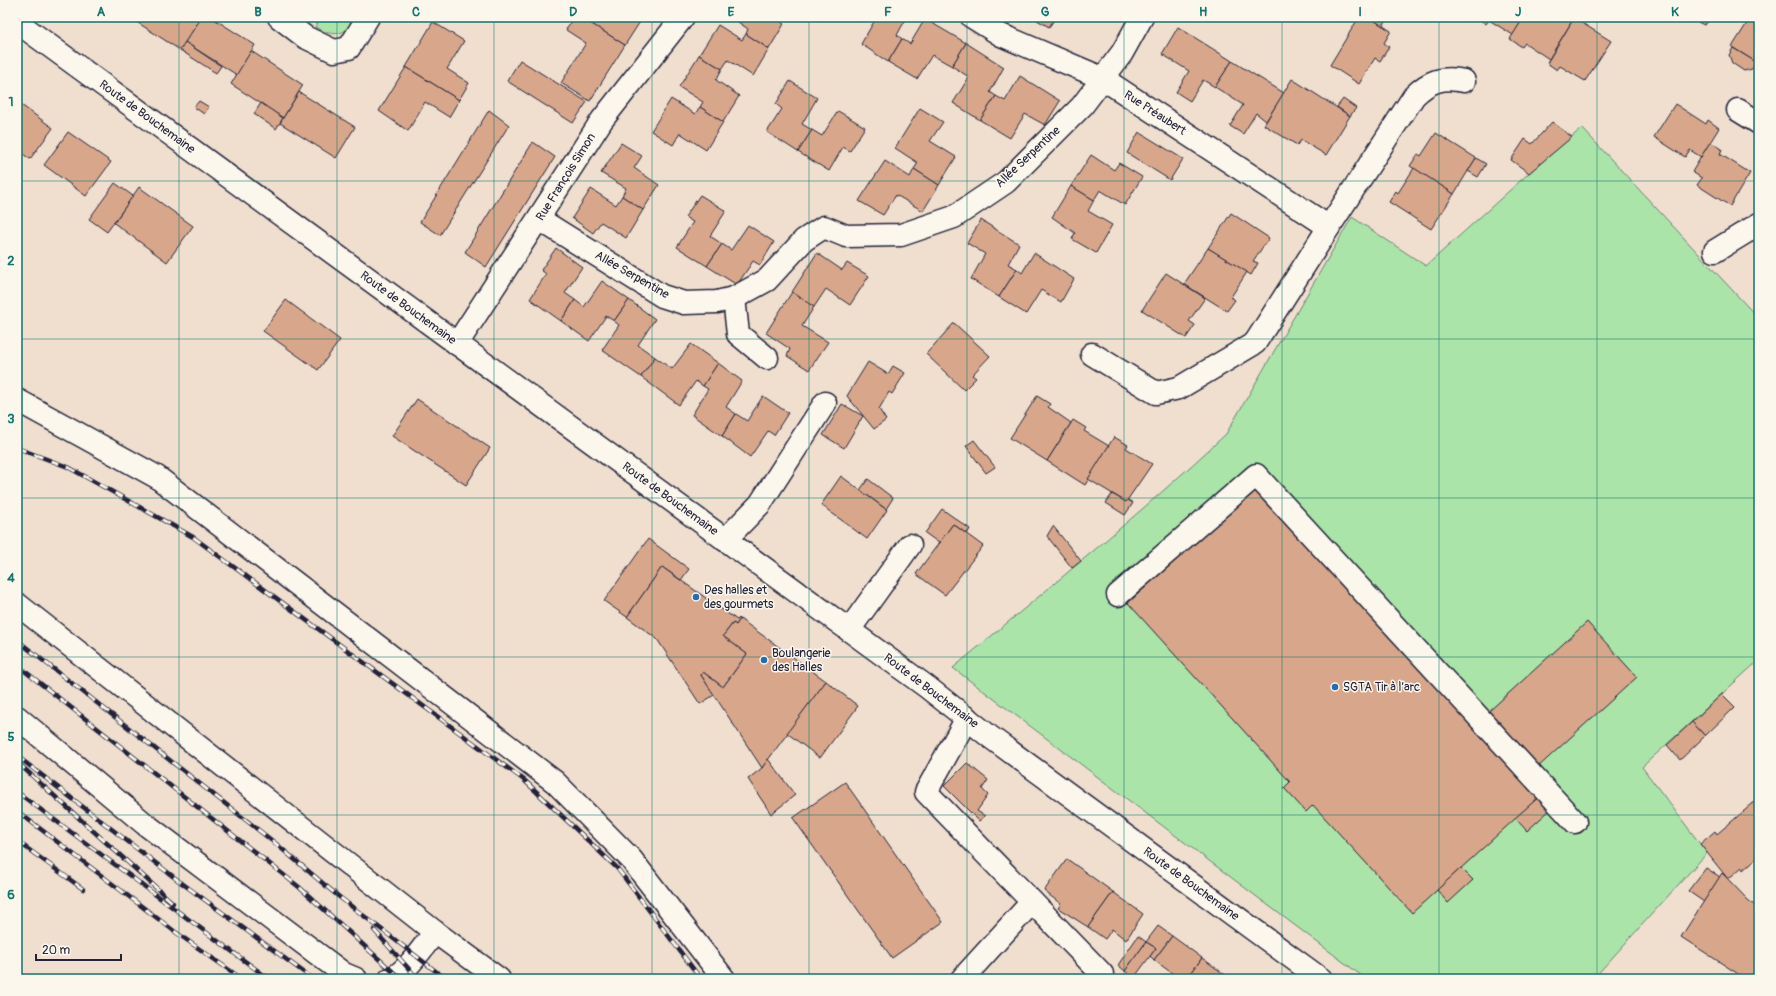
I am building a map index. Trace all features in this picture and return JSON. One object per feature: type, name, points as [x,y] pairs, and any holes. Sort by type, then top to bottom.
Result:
[{"type":"street","points":[[279,17],[305,37],[334,51],[349,48],[368,17]]},
{"type":"street","name":"Rue François Simon","points":[[457,344],[602,120],[683,17]]},
{"type":"street","name":"Rue Préaubert","points":[[972,17],[1001,35],[1102,78],[1329,227]]},
{"type":"street","points":[[1102,78],[1122,52],[1142,17]]},
{"type":"street","name":"Route de Bouchemaine","points":[[17,22],[849,630],[1321,979]]},
{"type":"street","name":"Allée Serpentine","points":[[539,219],[662,296],[684,303],[716,302],[734,298],[767,280],[804,240],[824,227],[846,236],[901,235],[954,217],[1006,182],[1082,106],[1102,78]]},
{"type":"street","points":[[1092,354],[1156,394],[1179,388],[1255,343],[1414,96],[1421,88],[1431,82],[1442,79],[1453,79],[1464,82]]},
{"type":"street","points":[[1738,110],[1759,123]]},
{"type":"street","points":[[1715,252],[1759,224]]},
{"type":"street","points":[[734,298],[738,334],[767,358]]},
{"type":"street","points":[[17,400],[157,477],[555,782],[632,859],[724,979]]},
{"type":"street","points":[[725,540],[760,504],[825,402]]},
{"type":"street","points":[[1118,595],[1256,475],[1575,822]]},
{"type":"street","points":[[849,630],[910,545]]},
{"type":"street","points":[[17,604],[435,932],[499,979]]},
{"type":"street","points":[[17,717],[144,824],[344,974],[356,979]]},
{"type":"street","points":[[967,718],[926,792],[1102,974]]},
{"type":"street","points":[[962,979],[1032,902]]},
{"type":"street","points":[[390,979],[398,976],[435,932]]},
{"type":"green space","points":[[322,17],[357,17],[344,31],[334,34],[322,31],[315,27]]},
{"type":"green space","name":"SGTA Tir à l’arc","points":[[1582,128],[1759,319],[1759,660],[1642,767],[1707,853],[1593,979],[1366,979],[953,668],[1125,524],[1226,434],[1352,217],[1426,266],[1529,173]]},
{"type":"building","points":[[129,17],[195,17],[200,20],[180,50]]},
{"type":"building","points":[[202,17],[211,17],[255,45],[237,75],[185,42]]},
{"type":"building","points":[[573,17],[581,17],[625,45],[590,101],[561,83],[586,43],[566,30]]},
{"type":"building","points":[[581,17],[643,17],[625,45]]},
{"type":"building","points":[[731,17],[775,17],[784,24],[769,49],[746,34],[748,29]]},
{"type":"building","points":[[870,17],[907,17],[897,35],[902,39],[888,62],[861,44],[875,20]]},
{"type":"building","points":[[1039,17],[1056,17],[1049,27],[1037,20]]},
{"type":"building","points":[[1359,17],[1369,17],[1391,31],[1384,43],[1389,47],[1380,61],[1375,58],[1359,84],[1330,65]]},
{"type":"building","points":[[1369,17],[1388,17],[1383,26]]},
{"type":"building","points":[[1476,17],[1524,17],[1513,35],[1489,20],[1486,24]]},
{"type":"building","points":[[1524,17],[1574,18],[1549,59],[1525,43],[1522,47],[1510,39]]},
{"type":"building","points":[[1683,17],[1714,17],[1704,25],[1690,18],[1688,20]]},
{"type":"building","points":[[1751,17],[1759,17],[1759,64],[1732,47]]},
{"type":"building","points":[[1574,18],[1611,41],[1585,81],[1560,66],[1557,70],[1547,63]]},
{"type":"building","points":[[925,19],[966,43],[952,66],[932,55],[917,79],[888,62],[902,39],[910,44]]},
{"type":"building","points":[[433,22],[464,41],[447,69],[469,83],[459,100],[406,67]]},
{"type":"building","points":[[718,25],[742,40],[746,34],[769,49],[753,76],[728,60],[722,69],[699,55]]},
{"type":"building","points":[[1178,27],[1232,61],[1215,87],[1203,80],[1190,101],[1176,92],[1189,71],[1162,54]]},
{"type":"building","points":[[185,42],[221,66],[216,73],[180,50]]},
{"type":"building","points":[[966,43],[1004,67],[990,92],[996,96],[980,120],[953,103],[969,77],[952,66]]},
{"type":"building","points":[[1733,48],[1756,62],[1752,69],[1744,71],[1732,63],[1729,55]]},
{"type":"building","points":[[251,51],[303,85],[283,118],[231,84]]},
{"type":"building","points":[[699,55],[722,69],[716,80],[739,96],[723,122],[700,107],[703,102],[679,87]]},
{"type":"building","points":[[520,60],[587,102],[573,123],[507,81]]},
{"type":"building","points":[[1232,61],[1284,93],[1266,121],[1256,113],[1243,134],[1230,126],[1243,105],[1215,87]]},
{"type":"building","points":[[406,67],[459,100],[449,117],[425,102],[408,131],[379,111]]},
{"type":"building","points":[[1020,76],[1060,101],[1045,125],[1025,114],[1010,138],[980,120],[996,96],[1005,101]]},
{"type":"building","points":[[1292,79],[1350,116],[1326,155],[1301,140],[1297,145],[1264,125]]},
{"type":"building","points":[[790,81],[817,98],[802,124],[812,130],[798,152],[767,132],[782,109],[776,104]]},
{"type":"building","points":[[299,92],[355,127],[336,158],[280,123]]},
{"type":"building","points":[[671,99],[695,114],[700,107],[723,122],[706,150],[680,133],[673,145],[651,131]]},
{"type":"building","points":[[1343,99],[1356,108],[1350,116],[1337,107]]},
{"type":"building","points":[[199,101],[209,107],[204,114],[194,107]]},
{"type":"building","points":[[17,102],[53,128],[30,159],[17,150]]},
{"type":"building","points":[[261,103],[283,118],[276,129],[254,114]]},
{"type":"building","points":[[1675,104],[1706,124],[1708,120],[1719,128],[1701,157],[1690,150],[1685,157],[1654,137]]},
{"type":"building","points":[[920,108],[943,122],[930,141],[956,157],[939,185],[914,169],[918,163],[895,148]]},
{"type":"building","points":[[489,110],[509,125],[440,235],[420,222]]},
{"type":"building","points":[[838,111],[865,127],[850,151],[843,147],[829,171],[798,152],[812,130],[822,136]]},
{"type":"building","points":[[1552,122],[1572,137],[1529,173],[1511,160],[1525,139],[1532,144]]},
{"type":"building","points":[[68,132],[111,162],[86,196],[44,165]]},
{"type":"building","points":[[1139,132],[1183,159],[1170,180],[1127,153]]},
{"type":"building","points":[[1436,133],[1476,158],[1454,194],[1410,166],[1418,154],[1421,156]]},
{"type":"building","points":[[533,142],[555,157],[486,267],[465,252]]},
{"type":"building","points":[[1710,142],[1722,149],[1720,154],[1750,173],[1730,206],[1697,185],[1702,178],[1692,172]]},
{"type":"building","points":[[621,143],[642,156],[634,168],[659,185],[643,210],[622,196],[626,188],[601,173]]},
{"type":"building","points":[[1091,155],[1114,170],[1119,163],[1142,177],[1125,205],[1100,190],[1094,200],[1071,186]]},
{"type":"building","points":[[1476,158],[1486,164],[1478,177],[1468,171]]},
{"type":"building","points":[[885,161],[910,177],[914,169],[939,185],[923,211],[896,195],[883,215],[859,201]]},
{"type":"building","points":[[1414,168],[1454,194],[1431,229],[1389,202],[1396,191],[1398,193]]},
{"type":"building","points":[[115,183],[133,196],[107,232],[89,219]]},
{"type":"building","points":[[1071,186],[1094,200],[1088,211],[1112,225],[1096,253],[1072,239],[1075,233],[1052,217]]},
{"type":"building","points":[[139,187],[193,226],[167,262],[114,223]]},
{"type":"building","points":[[591,189],[616,205],[622,196],[643,210],[626,238],[601,222],[593,233],[572,218]]},
{"type":"building","points":[[700,195],[726,211],[710,236],[722,244],[707,266],[677,247],[693,222],[685,217]]},
{"type":"building","points":[[1231,213],[1269,238],[1253,261],[1258,263],[1251,275],[1208,248]]},
{"type":"building","points":[[981,220],[1019,244],[1008,264],[1017,269],[999,297],[971,279],[985,254],[967,243]]},
{"type":"building","points":[[748,225],[774,242],[760,265],[753,261],[737,285],[707,266],[722,244],[731,250]]},
{"type":"building","points":[[556,248],[582,267],[565,293],[575,300],[561,321],[530,299],[546,274],[541,270]]},
{"type":"building","points":[[1208,248],[1247,272],[1231,297],[1235,300],[1227,311],[1184,284]]},
{"type":"building","points":[[817,253],[842,270],[847,263],[869,276],[850,305],[826,289],[814,307],[792,292]]},
{"type":"building","points":[[1034,253],[1074,279],[1061,302],[1041,290],[1026,314],[999,297],[1017,269],[1022,273]]},
{"type":"building","points":[[1166,273],[1205,298],[1189,321],[1195,325],[1186,338],[1142,310]]},
{"type":"building","points":[[602,281],[629,300],[614,321],[606,316],[589,341],[561,321],[575,300],[584,307]]},
{"type":"building","points":[[792,292],[814,307],[802,326],[828,342],[809,370],[787,356],[790,349],[766,333]]},
{"type":"building","points":[[286,300],[340,340],[318,370],[263,331]]},
{"type":"building","points":[[629,300],[655,319],[638,345],[655,357],[641,377],[602,350],[619,325],[614,321]]},
{"type":"building","points":[[954,323],[990,356],[972,375],[976,378],[964,390],[926,354]]},
{"type":"building","points":[[691,344],[718,363],[703,386],[696,381],[679,405],[641,377],[655,357],[672,369]]},
{"type":"building","points":[[868,362],[888,374],[893,366],[905,373],[892,394],[889,392],[879,409],[886,420],[874,429],[847,396]]},
{"type":"building","points":[[718,363],[742,381],[726,407],[736,414],[722,436],[692,415],[708,389],[703,386]]},
{"type":"building","points":[[763,396],[788,413],[774,435],[768,431],[750,457],[722,436],[736,414],[747,421]]},
{"type":"building","points":[[1037,396],[1050,404],[1048,407],[1071,423],[1047,461],[1010,438]]},
{"type":"building","points":[[417,399],[490,448],[466,485],[392,436]]},
{"type":"building","points":[[842,404],[863,416],[844,448],[823,435]]},
{"type":"building","points":[[1073,420],[1086,428],[1084,431],[1109,446],[1085,485],[1047,461]]},
{"type":"building","points":[[1114,437],[1128,445],[1126,448],[1152,464],[1126,502],[1088,479]]},
{"type":"building","points":[[974,440],[995,467],[986,473],[966,446]]},
{"type":"building","points":[[841,476],[887,510],[867,539],[821,505]]},
{"type":"building","points":[[868,479],[893,498],[886,509],[860,490]]},
{"type":"building","points":[[1257,485],[1540,796],[1412,913],[1313,805],[1306,812],[1284,788],[1290,782],[1128,603]]},
{"type":"building","points":[[1112,494],[1126,502],[1128,500],[1133,503],[1125,515],[1106,503]]},
{"type":"building","points":[[942,509],[970,529],[967,534],[953,524],[939,543],[925,533]]},
{"type":"building","points":[[953,524],[983,546],[945,595],[916,574]]},
{"type":"building","points":[[1053,526],[1081,561],[1072,568],[1047,536]]},
{"type":"building","points":[[648,539],[689,569],[681,580],[662,567],[627,617],[604,601]]},
{"type":"building","points":[[662,567],[737,620],[739,618],[740,619],[736,625],[733,623],[723,636],[747,654],[723,687],[703,672],[701,675],[714,695],[700,704],[657,639],[627,617]]},
{"type":"building","points":[[740,619],[826,681],[762,768],[701,675],[703,672],[723,687],[747,654],[723,636],[733,623],[736,625]]},
{"type":"building","points":[[1587,622],[1637,677],[1537,768],[1487,713]]},
{"type":"building","points":[[826,681],[858,706],[820,758],[787,733]]},
{"type":"building","points":[[1722,694],[1735,707],[1705,736],[1692,722]]},
{"type":"building","points":[[1692,722],[1705,736],[1680,760],[1667,745]]},
{"type":"building","points":[[768,759],[795,795],[771,814],[748,779],[762,768]]},
{"type":"building","points":[[967,763],[988,780],[982,789],[988,795],[977,811],[985,816],[979,821],[944,786]]},
{"type":"building","points":[[845,782],[943,922],[892,958],[793,818]]},
{"type":"building","points":[[1540,796],[1551,809],[1527,831],[1515,818]]},
{"type":"building","points":[[1758,799],[1759,856],[1743,870],[1742,867],[1728,879],[1700,844],[1715,831],[1717,834]]},
{"type":"building","points":[[1067,859],[1113,892],[1088,927],[1058,908],[1061,904],[1044,891]]},
{"type":"building","points":[[1461,868],[1473,880],[1448,903],[1437,890]]},
{"type":"building","points":[[1706,868],[1720,877],[1704,902],[1688,891]]},
{"type":"building","points":[[1722,873],[1748,900],[1759,909],[1759,964],[1750,979],[1746,979],[1681,937]]},
{"type":"building","points":[[1113,892],[1143,914],[1126,940],[1112,929],[1105,939],[1088,927]]},
{"type":"building","points":[[1158,926],[1172,936],[1154,960],[1150,956],[1156,948],[1146,942]]},
{"type":"building","points":[[1138,936],[1146,942],[1125,971],[1118,965]]},
{"type":"building","points":[[1172,936],[1202,958],[1187,979],[1180,979],[1154,960]]},
{"type":"building","points":[[1146,942],[1156,948],[1134,978],[1125,971]]},
{"type":"building","points":[[1202,958],[1231,979],[1187,979]]},
{"type":"railway","points":[[17,448],[68,467],[193,537],[524,780],[617,868],[701,979]]},
{"type":"railway","points":[[17,640],[275,843],[338,896],[446,979]]},
{"type":"railway","points":[[17,665],[299,887],[401,979]]},
{"type":"railway","points":[[17,756],[179,881],[313,979]]},
{"type":"railway","points":[[18,763],[173,903]]},
{"type":"railway","points":[[17,792],[269,979]]},
{"type":"railway","points":[[17,811],[174,931],[242,979]]},
{"type":"railway","points":[[17,841],[83,889]]},
{"type":"railway","points":[[374,930],[418,979]]},
{"type":"place","name":"Des halles et des gourmets","points":[[696,597]]},
{"type":"place","name":"Boulangerie des Halles","points":[[764,660]]},
{"type":"place","name":"SGTA Tir à l’arc","points":[[1335,687]]}]
